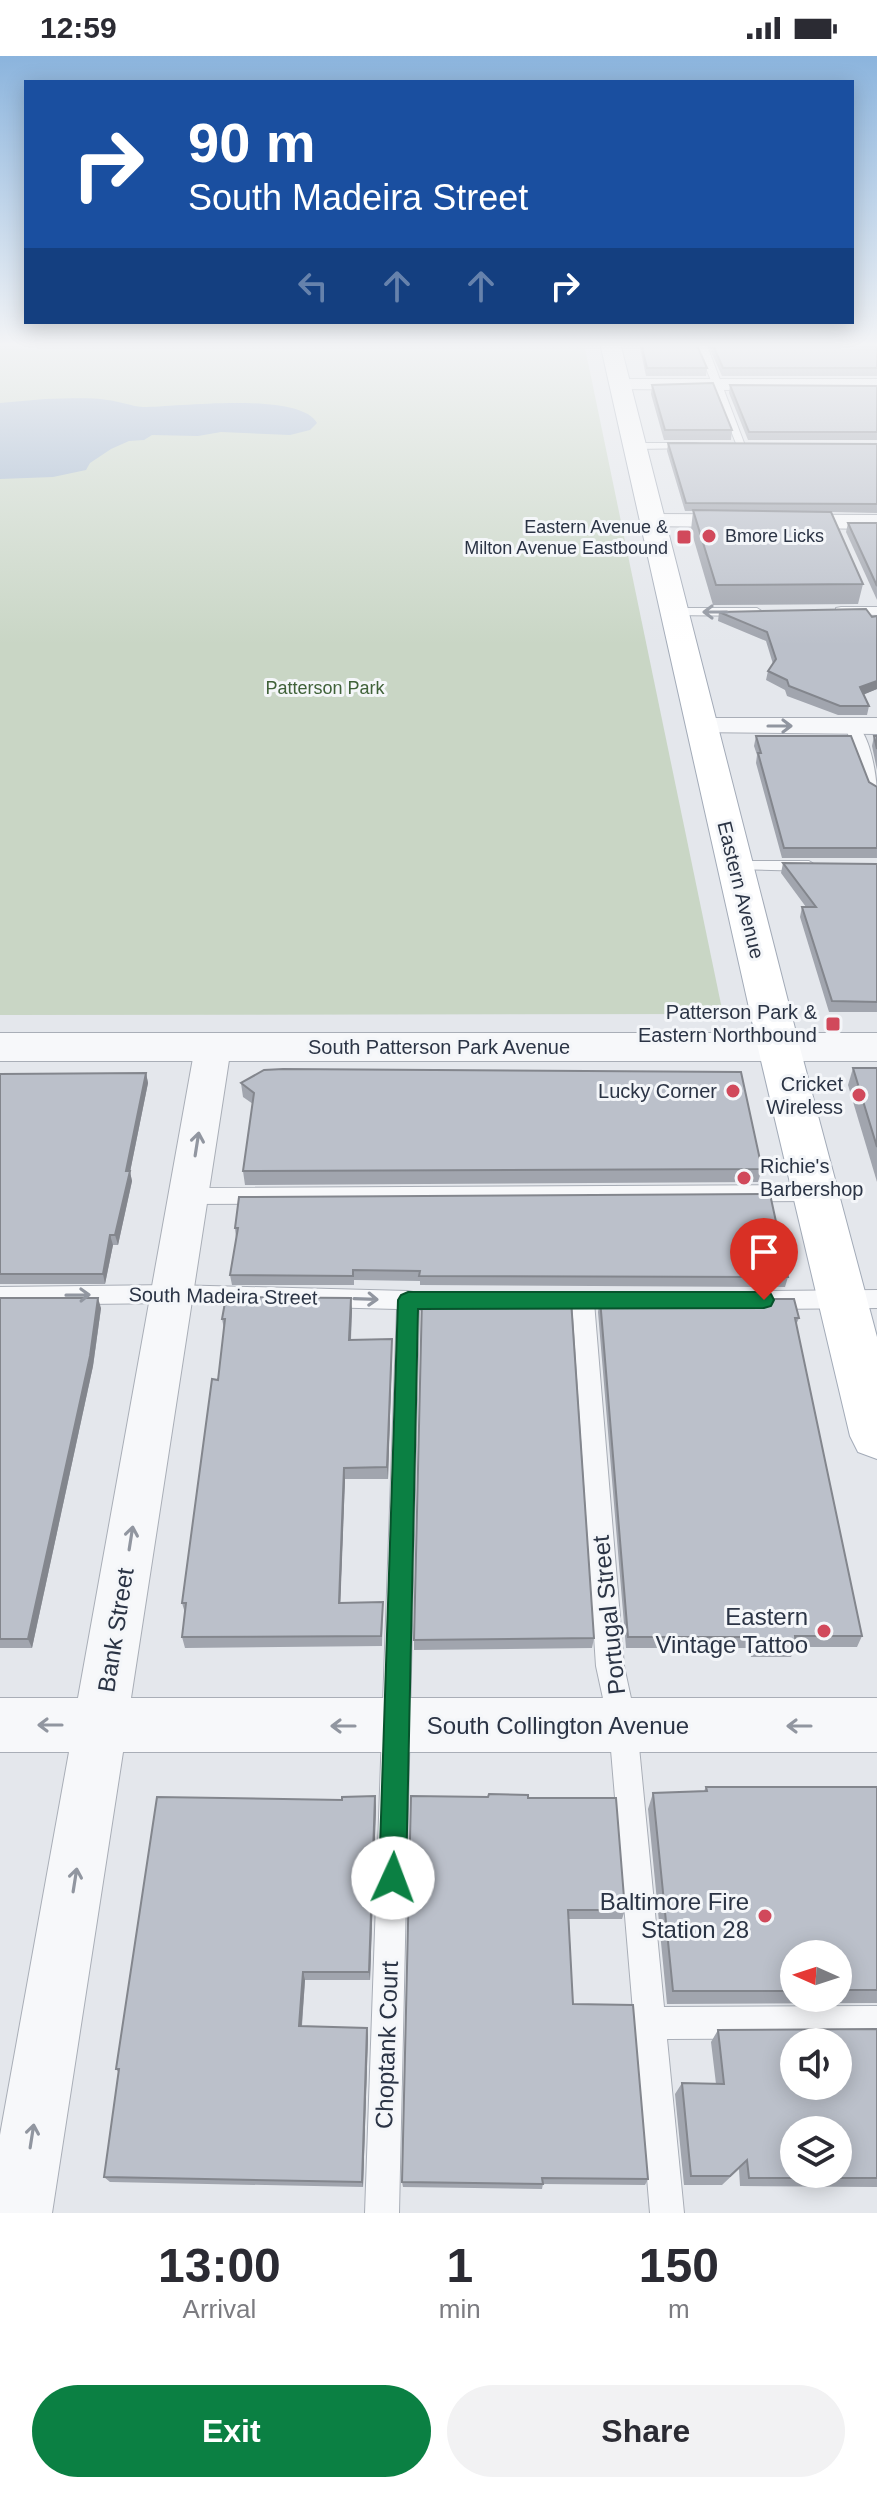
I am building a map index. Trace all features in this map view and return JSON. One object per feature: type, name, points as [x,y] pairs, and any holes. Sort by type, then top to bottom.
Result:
[{"type":"main road","name":"Eastern Avenue","points":[[635,446],[816,1193],[860,1299],[877,1436]]},
{"type":"street","points":[[653,521],[834,528],[877,522]]},
{"type":"street","points":[[702,726],[864,726]]},
{"type":"street","name":"South Patterson Park Avenue","points":[[0,1047],[877,1047]]},
{"type":"street","name":"Bank Street","points":[[19,2213],[213,1047]]},
{"type":"street","name":"South Collington Avenue","points":[[0,1725],[877,1725]]},
{"type":"lane","points":[[635,446],[715,446]]},
{"type":"lane","points":[[728,446],[757,446]]},
{"type":"lane","points":[[675,612],[765,611]]},
{"type":"lane","points":[[826,611],[873,611]]},
{"type":"lane","points":[[864,726],[877,791]]},
{"type":"lane","points":[[736,866],[821,866]]},
{"type":"lane","points":[[188,1196],[816,1193]]},
{"type":"lane","name":"South Madeira Street","points":[[0,1296],[172,1294],[440,1301]]},
{"type":"lane","points":[[749,1300],[860,1299]]},
{"type":"lane","name":"Choptank Court","points":[[382,2213],[408,1300]]},
{"type":"lane","name":"Portugal Street","points":[[583,1302],[610,1666],[623,1726],[667,2213]]},
{"type":"lane","points":[[650,2023],[877,2022]]},
{"type":"green space","name":"Patterson Park","points":[[0,444],[605,444],[723,1014],[0,1015]]},
{"type":"water","points":[[0,444],[123,444],[90,463],[86,470],[53,477],[0,479]]},
{"type":"building","points":[[668,444],[877,444],[877,504],[686,503]]},
{"type":"building","points":[[693,510],[831,512],[863,584],[716,585]]},
{"type":"building","points":[[848,523],[877,523],[877,586]]},
{"type":"building","points":[[866,609],[872,617],[877,616],[877,681],[860,687],[869,706],[840,706],[789,686],[787,680],[768,671],[776,659],[767,632],[719,612]]},
{"type":"building","points":[[756,736],[851,736],[869,782],[877,787],[877,848],[784,848]]},
{"type":"building","points":[[783,863],[877,864],[877,1002],[832,1001],[802,907],[816,907]]},
{"type":"building","points":[[853,1068],[877,1068],[877,1147]]},
{"type":"building","points":[[264,1070],[741,1072],[762,1169],[243,1171],[254,1093],[241,1083]]},
{"type":"building","points":[[146,1073],[126,1171],[130,1171],[115,1235],[110,1235],[103,1274],[0,1274],[0,1074]]},
{"type":"building","points":[[770,1194],[788,1277],[419,1276],[420,1271],[353,1270],[353,1276],[230,1275],[238,1228],[235,1228],[239,1197]]},
{"type":"building","points":[[226,1297],[351,1298],[349,1340],[392,1339],[387,1467],[344,1468],[339,1603],[383,1602],[381,1636],[182,1637],[186,1603],[182,1603],[212,1379],[218,1380]]},
{"type":"building","points":[[0,1298],[98,1298],[90,1356],[28,1639],[0,1639]]},
{"type":"building","points":[[422,1298],[571,1300],[594,1638],[414,1640]]},
{"type":"building","points":[[600,1299],[794,1299],[799,1318],[795,1318],[862,1636],[795,1636],[796,1646],[755,1646],[753,1637],[628,1637]]},
{"type":"building","name":"Baltimore Fire Station 28","points":[[706,1787],[877,1787],[877,1990],[852,1990],[852,1940],[780,1940],[780,1991],[673,1991],[653,1793],[707,1791]]},
{"type":"building","points":[[489,1794],[528,1795],[528,1798],[616,1798],[625,1910],[568,1910],[573,2004],[633,2005],[648,2179],[542,2178],[543,2184],[402,2182],[411,1796],[488,1797]]},
{"type":"building","points":[[375,1796],[369,1972],[303,1972],[299,2026],[367,2028],[362,2182],[104,2177],[119,2069],[116,2069],[157,1797],[342,1800],[342,1797]]},
{"type":"building","points":[[852,2029],[877,2029],[877,2178],[852,2178],[852,2116],[780,2116],[780,2178],[749,2178],[747,2160],[730,2176],[691,2176],[682,2083],[724,2084],[718,2030],[780,2030],[780,2100],[852,2100]]},
{"type":"place","name":"Bmore Licks","points":[[709,536]]},
{"type":"place","name":"Eastern Avenue & Milton Avenue Eastbound","points":[[684,537]]},
{"type":"place","name":"Patterson Park & Eastern Northbound","points":[[833,1024]]},
{"type":"place","name":"Lucky Corner","points":[[733,1091]]},
{"type":"place","name":"Cricket Wireless","points":[[859,1095]]},
{"type":"place","name":"Richie's Barbershop","points":[[744,1178]]},
{"type":"place","name":"Eastern Vintage Tattoo","points":[[824,1631]]},
{"type":"place","name":"Baltimore Fire Station 28","points":[[765,1916]]},
{"type":"route","points":[[393,1878],[408,1300],[764,1300]]}]
